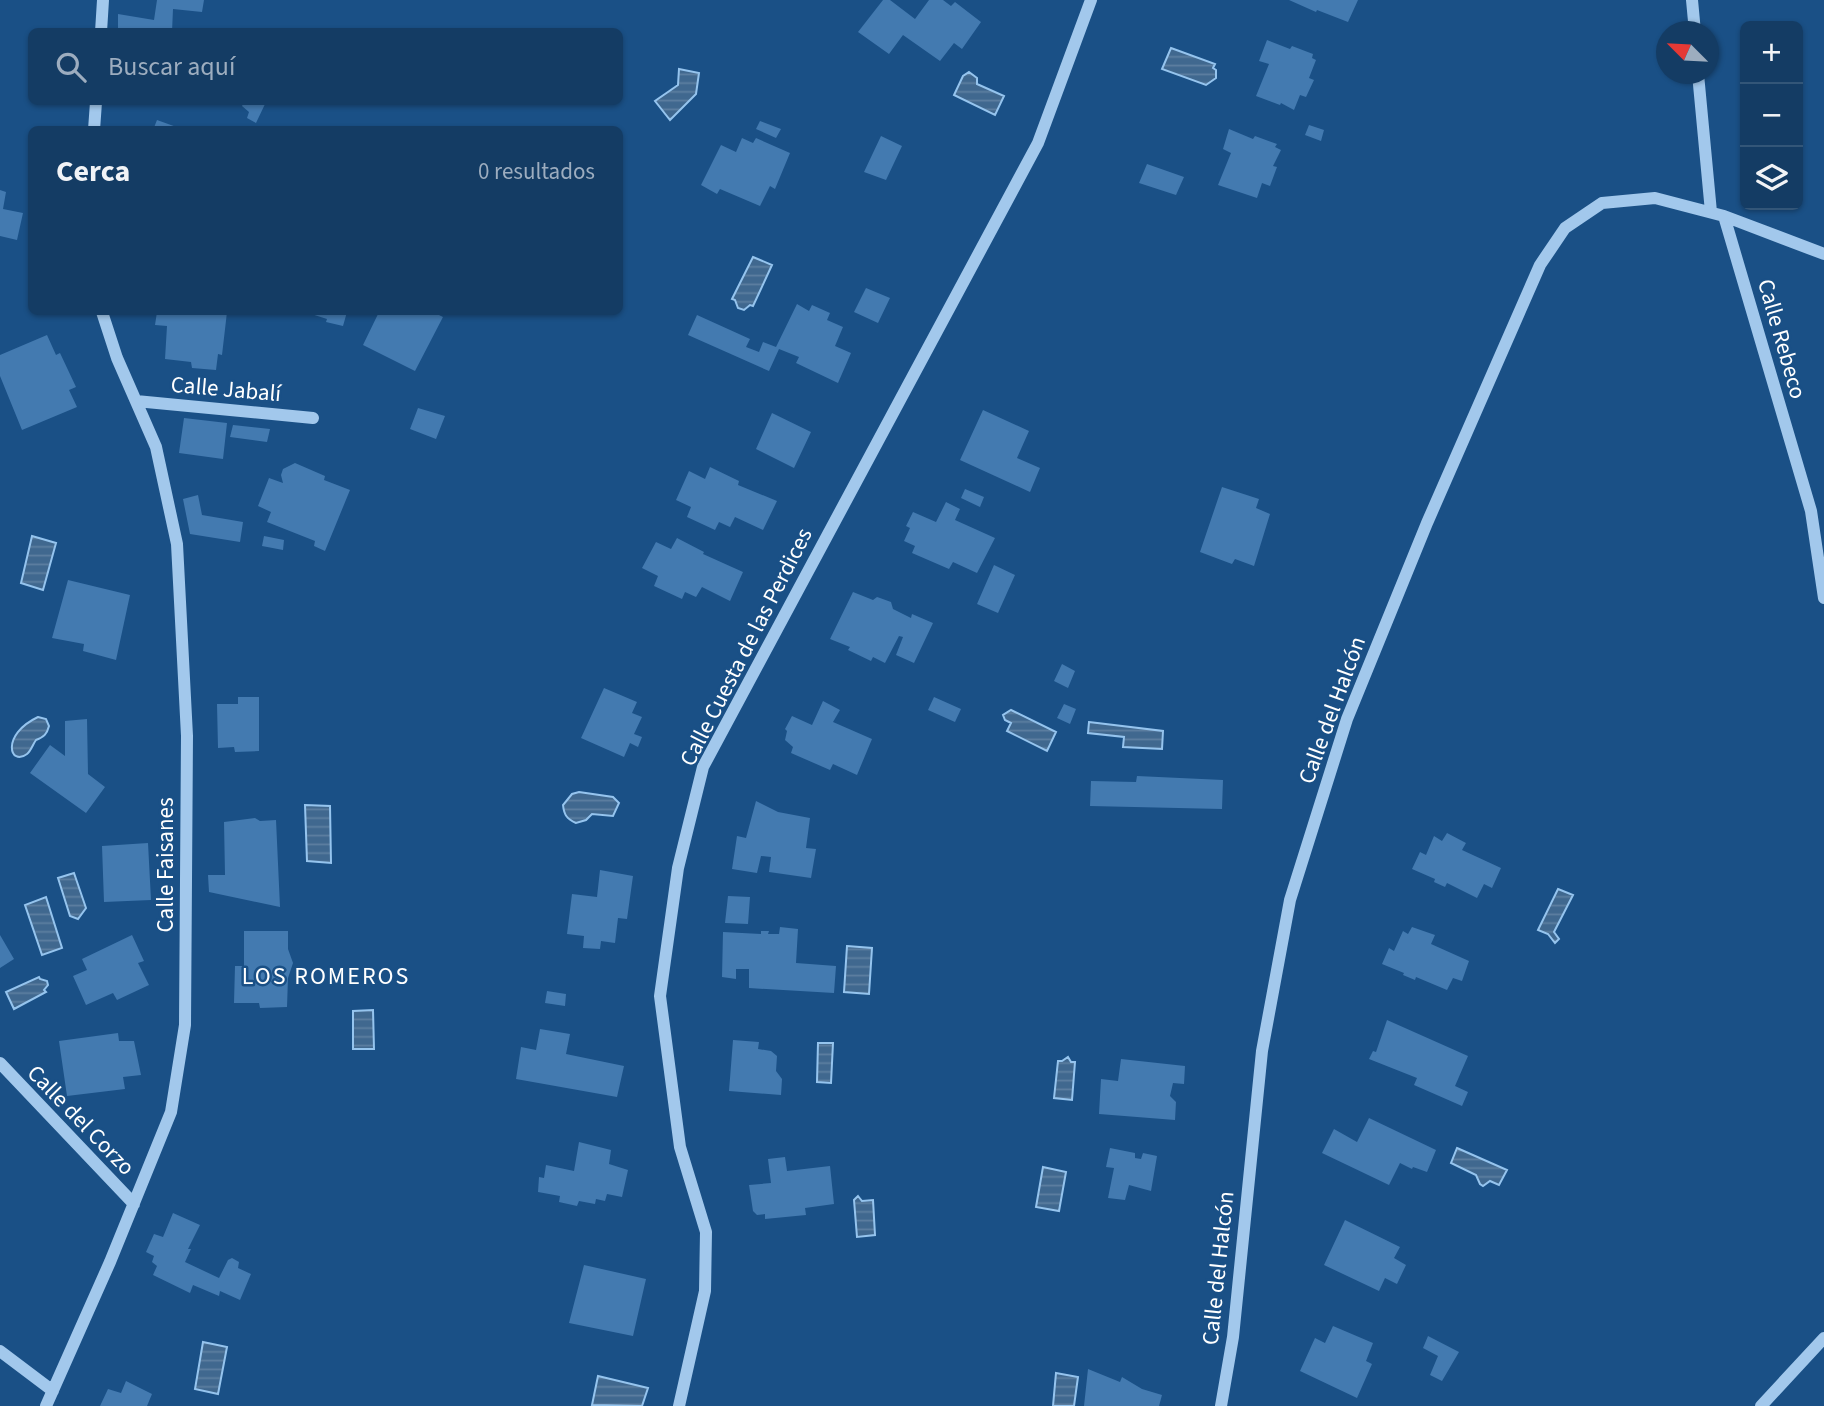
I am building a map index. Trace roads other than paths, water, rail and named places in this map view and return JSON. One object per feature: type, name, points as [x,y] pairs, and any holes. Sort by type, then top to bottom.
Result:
[{"type":"street","points":[[101,28],[103,0]]},
{"type":"street","name":"Calle Cuesta de las Perdices","points":[[678,1406],[705,1292],[706,1232],[680,1147],[660,996],[678,868],[703,767],[1038,143],[1091,0]]},
{"type":"street","points":[[1692,0],[1694,21]]},
{"type":"street","name":"Calle Rebeco","points":[[1699,84],[1717,214],[1811,511],[1824,598]]},
{"type":"street","points":[[94,126],[96,105]]},
{"type":"street","name":"Calle del Halcón","points":[[1221,1406],[1233,1338],[1262,1051],[1290,900],[1347,719],[1397,596],[1540,265],[1565,228],[1602,203],[1655,198],[1717,214],[1824,254]]},
{"type":"street","name":"Calle Faisanes","points":[[46,1406],[134,1205],[171,1112],[185,1025],[187,736],[177,544],[156,447],[117,358],[103,315]]},
{"type":"street","name":"Calle Jabalí","points":[[136,401],[313,418]]},
{"type":"street","name":"Calle del Corzo","points":[[0,1063],[134,1205]]},
{"type":"street","points":[[1761,1406],[1824,1338]]},
{"type":"street","points":[[0,1351],[53,1391]]},
{"type":"water","points":[[1171,48],[1215,64],[1213,68],[1216,70],[1216,78],[1206,85],[1162,69]]},
{"type":"water","points":[[679,69],[699,73],[696,94],[670,120],[655,101],[678,85]]},
{"type":"water","points":[[969,72],[977,78],[977,84],[1004,96],[995,115],[954,95],[963,76]]},
{"type":"water","points":[[753,257],[772,265],[753,306],[750,305],[744,310],[738,308],[732,299]]},
{"type":"water","points":[[32,536],[56,543],[43,590],[21,583]]},
{"type":"water","points":[[1011,710],[1056,732],[1047,751],[1007,731],[1011,723],[1005,720],[1003,715]]},
{"type":"water","points":[[38,717],[46,719],[49,726],[47,731],[36,740],[27,754],[16,756],[13,753],[13,740],[26,724]]},
{"type":"water","points":[[1089,722],[1163,731],[1162,749],[1123,747],[1124,737],[1088,733]]},
{"type":"water","points":[[579,792],[613,797],[619,803],[613,816],[592,814],[586,820],[576,823],[570,820],[563,805],[572,794]]},
{"type":"water","points":[[305,805],[330,806],[331,863],[307,861]]},
{"type":"water","points":[[74,873],[86,908],[78,919],[70,916],[58,878]]},
{"type":"water","points":[[1558,889],[1573,895],[1554,932],[1559,939],[1555,943],[1548,934],[1538,930]]},
{"type":"water","points":[[46,897],[62,948],[42,955],[25,905]]},
{"type":"water","points":[[847,946],[872,948],[869,994],[844,992]]},
{"type":"water","points":[[39,977],[47,981],[48,985],[44,990],[46,992],[14,1009],[6,992]]},
{"type":"water","points":[[373,1010],[374,1049],[353,1049],[353,1011]]},
{"type":"water","points":[[818,1043],[833,1043],[831,1083],[817,1082]]},
{"type":"water","points":[[1068,1057],[1071,1062],[1075,1062],[1072,1100],[1054,1098],[1058,1061]]},
{"type":"water","points":[[1457,1148],[1507,1170],[1499,1185],[1490,1181],[1483,1186],[1476,1175],[1451,1163]]},
{"type":"water","points":[[1043,1167],[1066,1172],[1059,1211],[1036,1207]]},
{"type":"water","points":[[858,1196],[862,1201],[873,1200],[875,1235],[857,1237],[854,1200]]},
{"type":"water","points":[[203,1342],[227,1347],[218,1394],[195,1389]]},
{"type":"water","points":[[1056,1373],[1078,1377],[1074,1406],[1053,1406]]},
{"type":"water","points":[[598,1376],[648,1388],[642,1406],[592,1405]]},
{"type":"district","name":"LOS ROMEROS","points":[[326,976]]}]
